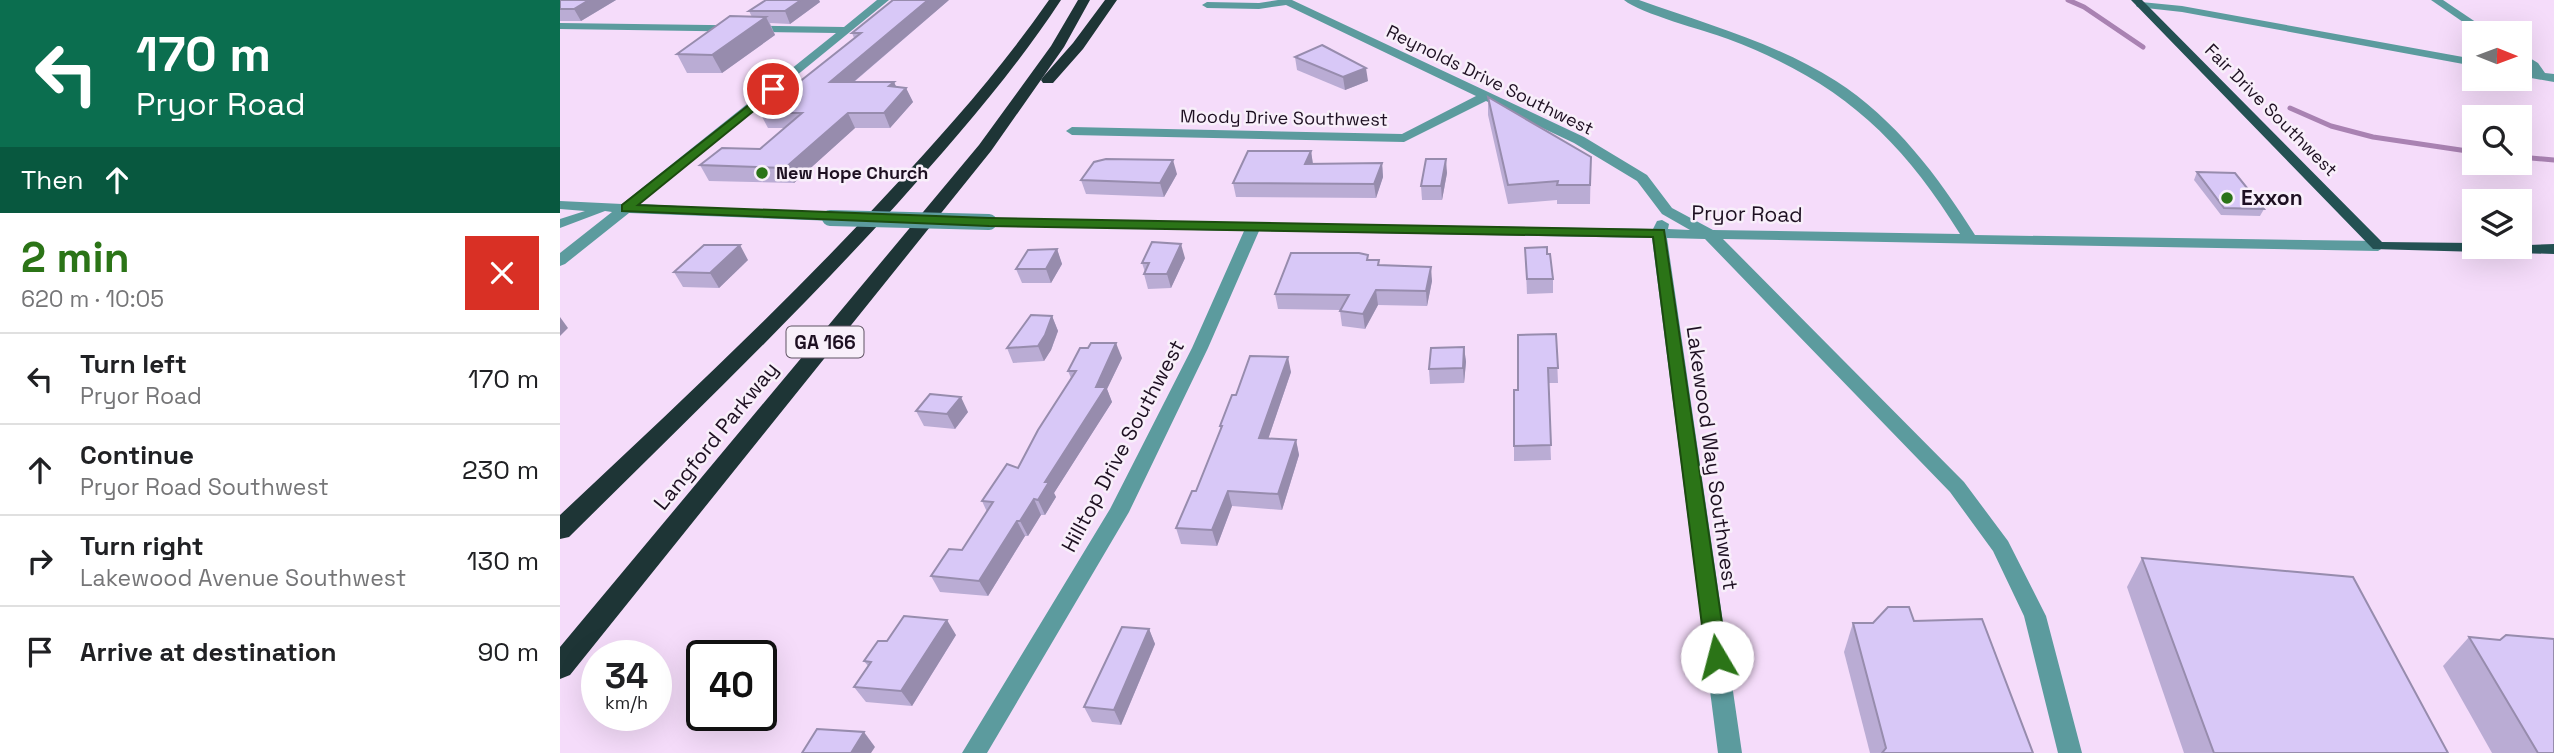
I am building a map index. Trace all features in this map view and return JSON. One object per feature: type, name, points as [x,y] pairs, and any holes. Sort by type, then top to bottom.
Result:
[{"type":"highway","points":[[1018,54],[1041,0]]},
{"type":"highway","points":[[560,530],[850,246],[1018,54],[1055,0]]},
{"type":"highway","name":"Langford Parkway","points":[[560,667],[985,148],[1057,47],[1084,0]]},
{"type":"highway","points":[[985,148],[1078,46],[1111,0]]},
{"type":"main road","name":"Fair Drive Southwest","points":[[2138,2],[2378,246]]},
{"type":"main road","points":[[2378,246],[2554,249]]},
{"type":"street","points":[[1629,0],[1771,53],[1831,84],[1861,105],[1886,129],[1948,203],[1970,239]]},
{"type":"street","points":[[2436,0],[2468,21]]},
{"type":"street","points":[[560,261],[619,207],[887,1]]},
{"type":"street","points":[[1207,5],[1259,6],[1286,1]]},
{"type":"street","name":"Reynolds Drive Southwest","points":[[1286,1],[1579,140],[1642,178],[1667,211]]},
{"type":"street","points":[[2138,2],[2462,62]]},
{"type":"street","points":[[560,26],[847,30]]},
{"type":"street","points":[[2532,64],[2548,77]]},
{"type":"street","name":"Moody Drive Southwest","points":[[1072,131],[1404,138],[1486,96]]},
{"type":"street","name":"Pryor Road","points":[[560,205],[830,218],[989,222],[2378,246]]},
{"type":"street","points":[[560,224],[619,207]]},
{"type":"street","points":[[1667,211],[1709,234],[1957,487],[2001,547],[2035,616],[2070,753]]},
{"type":"street","name":"Lakewood Way Southwest","points":[[1667,211],[1659,233],[1730,753]]},
{"type":"street","name":"Hilltop Drive Southwest","points":[[974,753],[1118,512],[1200,348],[1254,226]]},
{"type":"building","points":[[560,0],[589,0],[574,9],[560,9]]},
{"type":"building","points":[[766,0],[801,0],[785,11],[749,11]]},
{"type":"building","points":[[893,0],[928,0],[830,82],[894,82],[889,86],[906,88],[884,113],[848,113],[785,168],[700,165],[722,148],[760,149],[802,113],[760,113],[861,33],[852,33]]},
{"type":"building","points":[[730,16],[766,17],[712,55],[677,54]]},
{"type":"building","points":[[1322,45],[1366,68],[1343,77],[1295,57]]},
{"type":"building","points":[[1488,97],[1591,157],[1590,185],[1557,185],[1558,181],[1508,185]]},
{"type":"building","points":[[1248,151],[1311,151],[1305,164],[1382,163],[1374,184],[1233,183]]},
{"type":"building","points":[[1106,159],[1173,160],[1160,183],[1081,180],[1094,162]]},
{"type":"building","points":[[1426,159],[1446,159],[1441,186],[1421,186]]},
{"type":"building","points":[[2197,172],[2235,173],[2264,209],[2224,208]]},
{"type":"building","points":[[1152,242],[1181,244],[1167,274],[1144,274],[1149,263],[1142,263]]},
{"type":"building","points":[[704,245],[740,245],[710,273],[674,272]]},
{"type":"building","points":[[1547,247],[1553,279],[1527,279],[1525,248]]},
{"type":"building","points":[[1057,249],[1046,269],[1016,269],[1028,250]]},
{"type":"building","points":[[1291,253],[1359,253],[1368,255],[1367,260],[1379,260],[1378,265],[1431,267],[1426,291],[1376,290],[1363,314],[1340,311],[1349,295],[1275,294]]},
{"type":"building","points":[[1031,315],[1052,316],[1038,346],[1007,348]]},
{"type":"building","points":[[1556,334],[1558,368],[1548,368],[1551,445],[1514,446],[1518,335]]},
{"type":"building","points":[[1091,343],[1116,343],[1096,387],[1106,387],[1045,482],[1049,482],[1038,500],[1034,499],[1020,521],[1017,521],[979,581],[931,576],[949,549],[962,550],[993,502],[982,501],[1007,464],[1018,468],[1038,430],[1076,371],[1068,371],[1080,348],[1088,348]]},
{"type":"building","points":[[1464,347],[1463,368],[1429,369],[1431,348]]},
{"type":"building","points":[[1250,356],[1288,357],[1259,438],[1296,440],[1278,494],[1228,491],[1212,530],[1176,528],[1192,491],[1196,491],[1232,395],[1236,395]]},
{"type":"building","points":[[930,394],[961,397],[947,414],[916,411]]},
{"type":"building","points":[[2142,558],[2353,577],[2448,753],[2214,753]]},
{"type":"building","points":[[1888,607],[1909,607],[1914,621],[1982,619],[2033,753],[1882,753],[1886,748],[1853,623],[1873,623]]},
{"type":"building","points":[[904,616],[947,620],[901,691],[854,687],[871,662],[864,661],[878,641],[887,641]]},
{"type":"building","points":[[1122,627],[1149,629],[1114,710],[1084,707]]},
{"type":"building","points":[[2506,635],[2554,639],[2554,753],[2538,753],[2469,637],[2500,640]]},
{"type":"building","points":[[817,729],[864,732],[851,753],[802,753]]},
{"type":"waterway","points":[[2068,0],[2084,7],[2143,47]]},
{"type":"waterway","points":[[2290,108],[2331,126],[2373,137],[2462,150]]},
{"type":"waterway","points":[[2532,158],[2554,160]]},
{"type":"place","name":"New Hope Church","points":[[762,173]]},
{"type":"place","name":"Exxon","points":[[2227,198]]},
{"type":"route","points":[[773,89],[626,208],[646,211],[989,222],[1659,233],[1717,657]]}]
